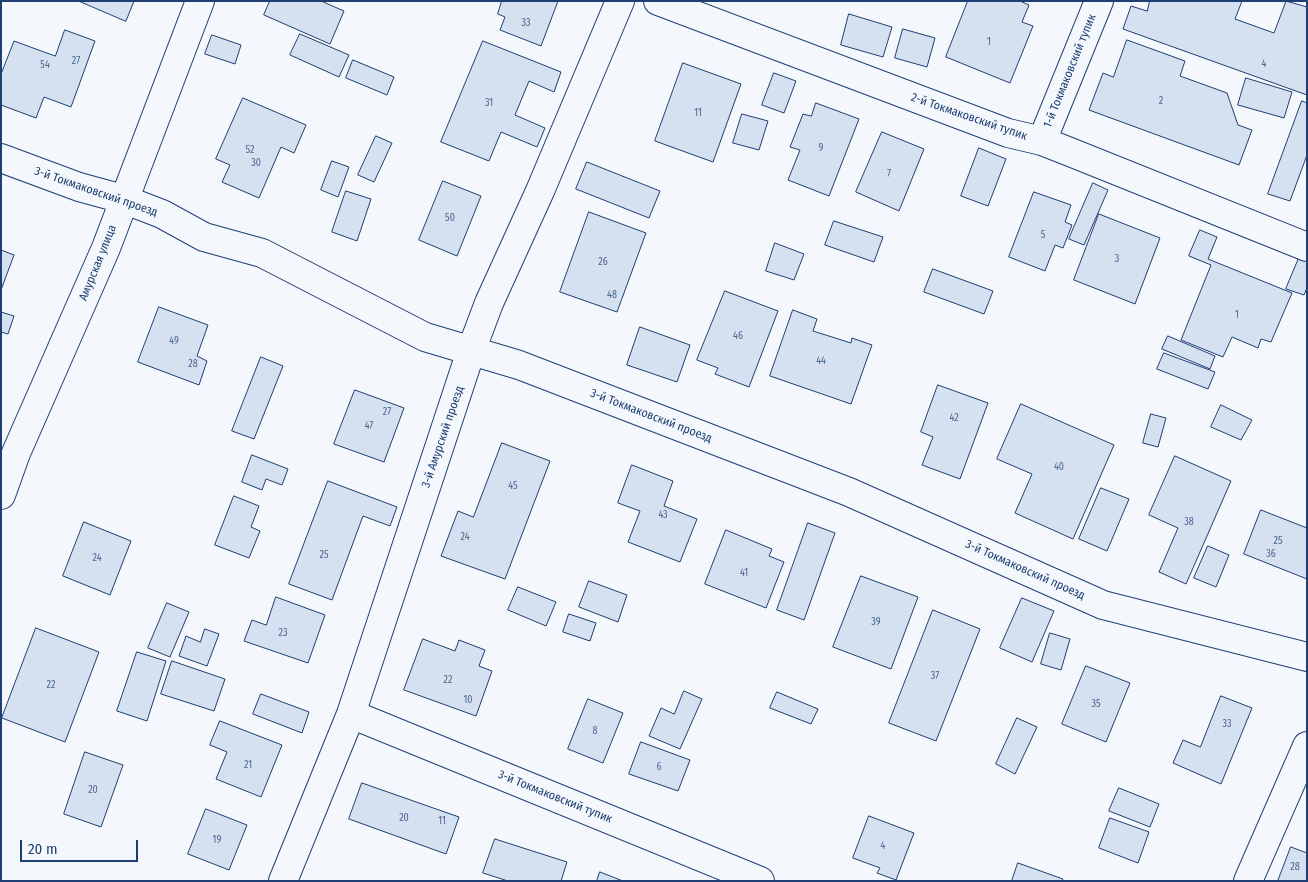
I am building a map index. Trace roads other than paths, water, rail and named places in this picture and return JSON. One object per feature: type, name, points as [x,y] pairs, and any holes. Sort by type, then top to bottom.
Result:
[{"type":"street","name":"Амурская улица","points":[[1,495],[16,453],[106,248],[123,199],[200,1]]},
{"type":"street","name":"3-й Амурский проезд","points":[[283,881],[350,714],[471,351],[620,1]]},
{"type":"street","name":"2-й Токмаковский тупик","points":[[658,1],[1008,133],[1042,142],[1307,247]]},
{"type":"street","name":"1-й Токмаковский тупик","points":[[1042,142],[1099,1]]},
{"type":"street","name":"3-й Токмаковский проезд","points":[[1,158],[79,187],[123,199],[162,214],[204,237],[262,253],[425,337],[519,365],[849,492],[1103,605],[1307,657]]},
{"type":"street","name":"3-й Токмаковский тупик","points":[[350,714],[760,881]]},
{"type":"street","points":[[1248,881],[1307,746]]}]
